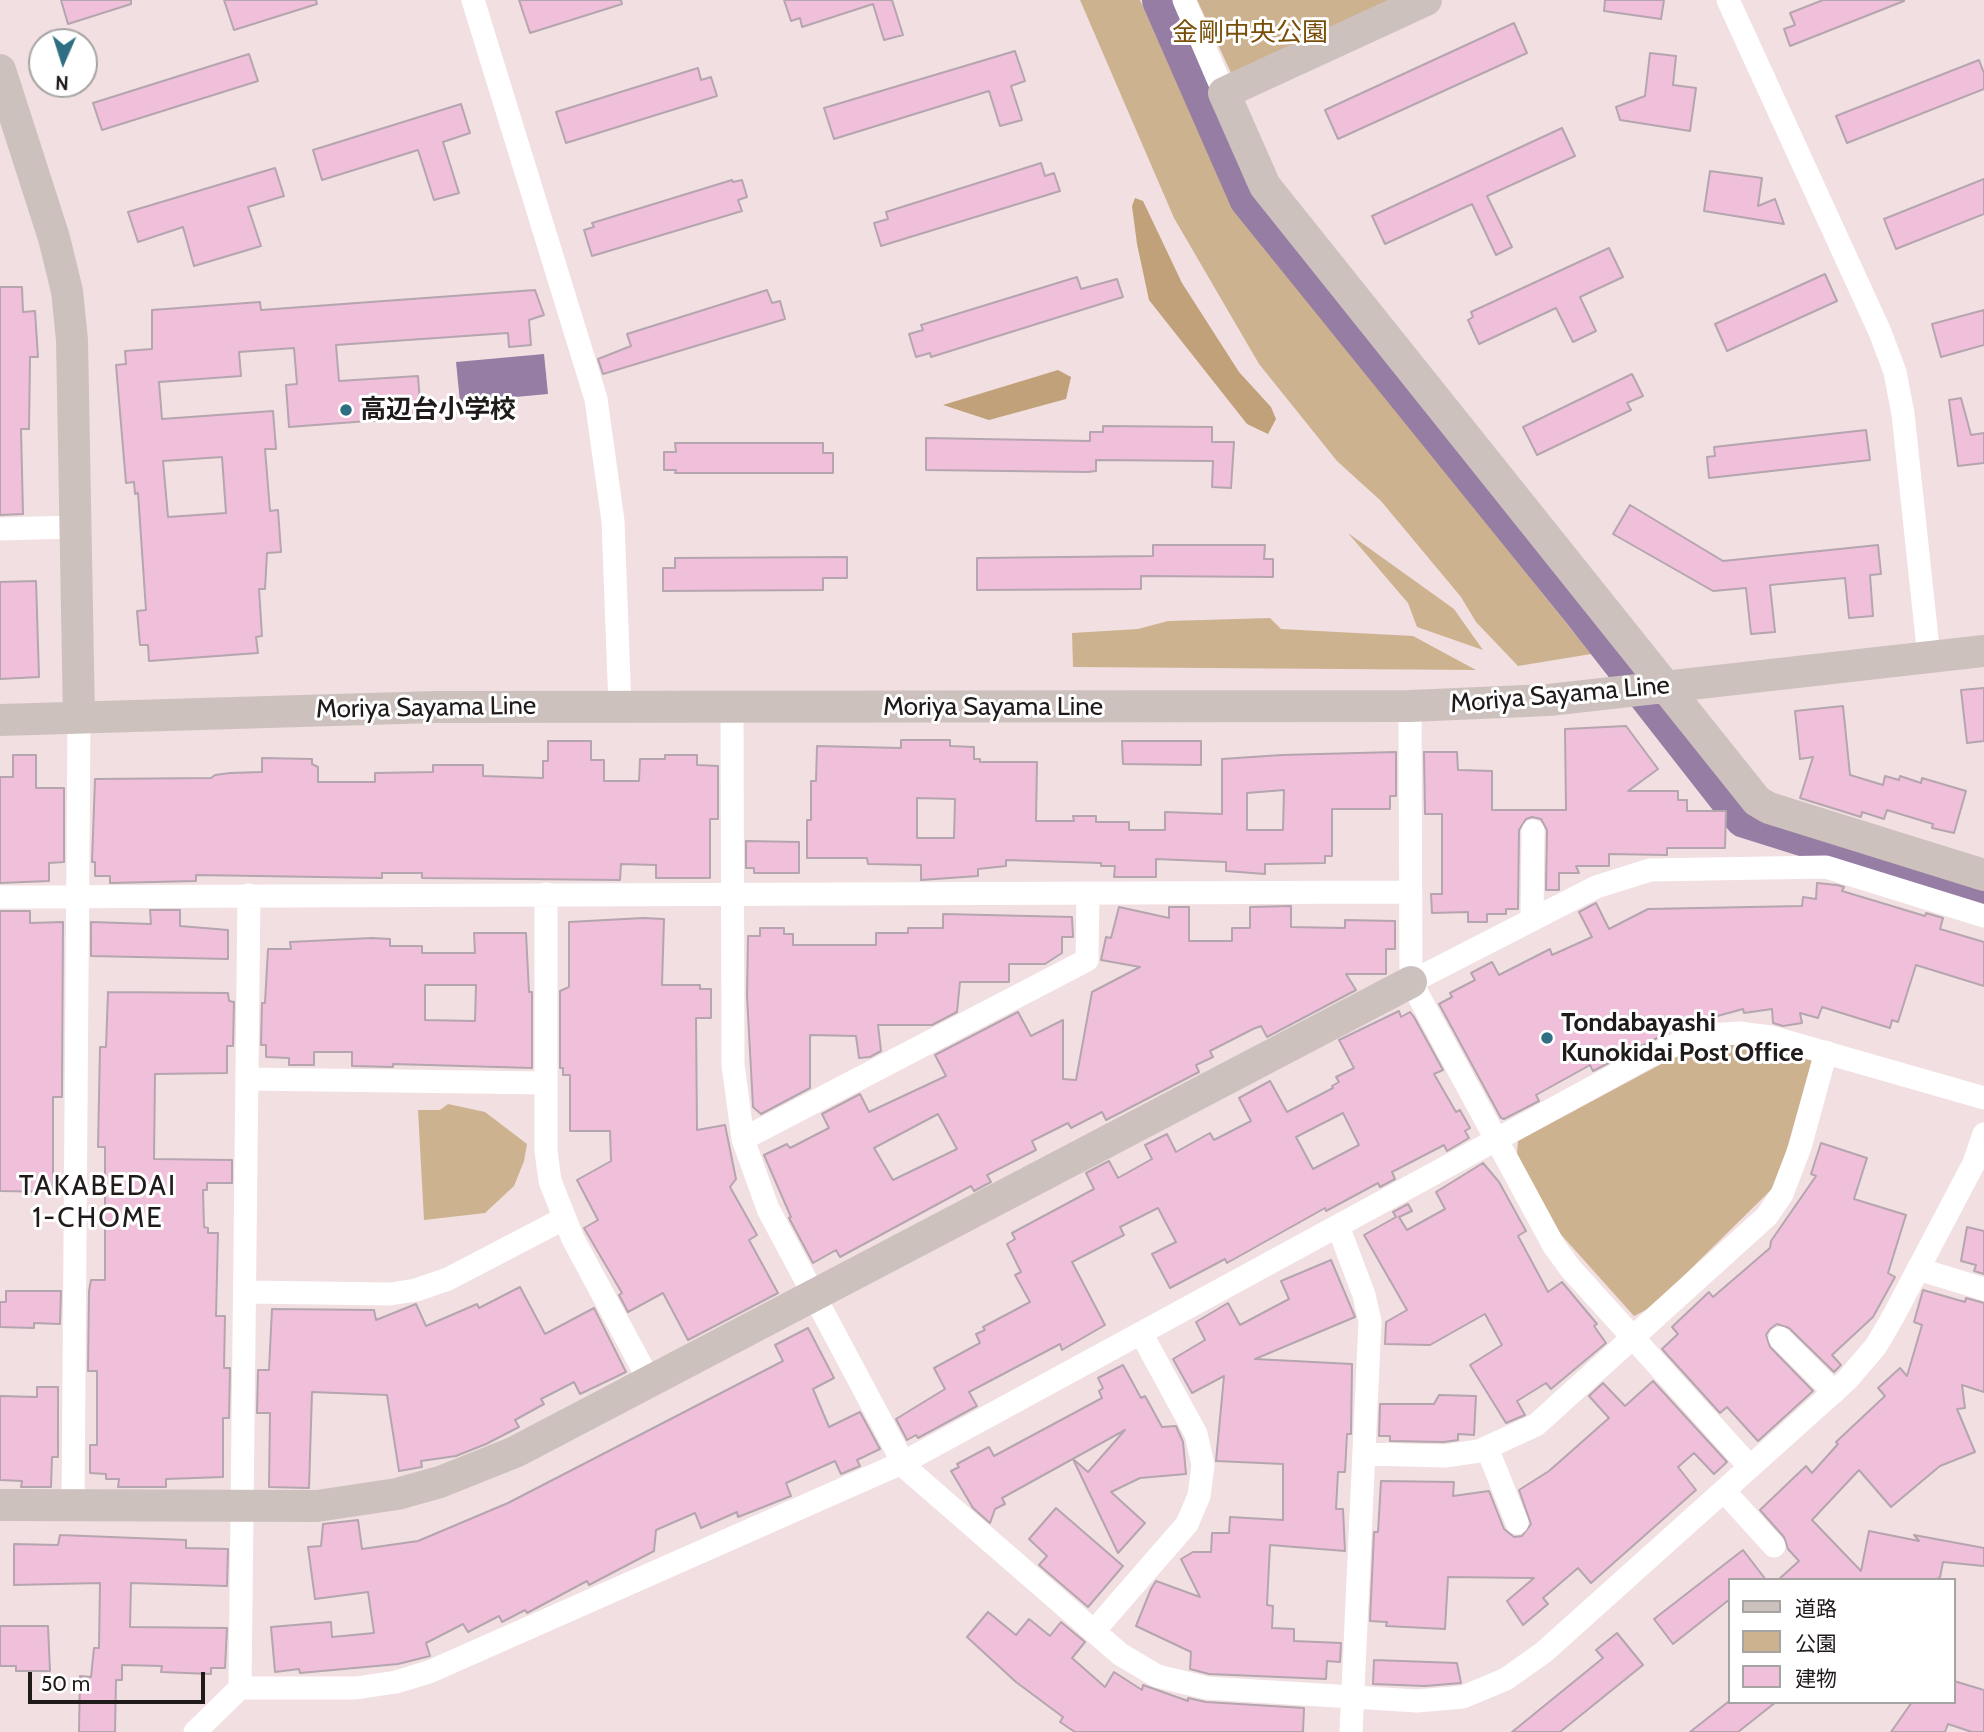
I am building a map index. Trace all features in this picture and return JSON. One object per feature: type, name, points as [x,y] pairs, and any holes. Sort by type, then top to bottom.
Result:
[{"type":"street","points":[[474,0],[596,400],[613,522],[620,707]]},
{"type":"street","points":[[1184,0],[1265,186],[1757,801],[1769,808],[1984,875]]},
{"type":"street","points":[[1224,93],[1426,0]]},
{"type":"street","points":[[1728,0],[1881,332],[1895,372],[1903,414],[1929,657]]},
{"type":"street","points":[[0,70],[54,238],[67,291],[72,340],[79,716],[73,1506]]},
{"type":"street","points":[[0,529],[76,527]]},
{"type":"street","name":"Moriya Sayama Line","points":[[0,720],[422,708],[1410,706],[1549,700],[1984,651]]},
{"type":"street","points":[[732,706],[733,1065],[743,1139],[768,1209],[903,1462],[1120,1654],[1157,1676],[1208,1688],[1417,1701],[1463,1697],[1506,1679],[1544,1652],[1724,1491],[1834,1392],[1876,1346],[1974,1163],[1984,1135]]},
{"type":"street","points":[[1410,706],[1411,982],[1553,1246],[1750,1467]]},
{"type":"street","points":[[1532,920],[1533,831]]},
{"type":"street","points":[[0,1504],[242,1508],[317,1506],[357,1501],[440,1482],[516,1452],[1596,887],[1650,870],[1826,867],[1984,916]]},
{"type":"street","points":[[0,897],[1409,892]]},
{"type":"street","points":[[743,1139],[1087,960],[1088,893]]},
{"type":"street","points":[[546,894],[545,1151],[550,1181],[563,1219],[650,1382]]},
{"type":"street","points":[[240,1688],[249,895]]},
{"type":"street","points":[[195,1732],[240,1688],[356,1688],[396,1682],[429,1672],[903,1462],[1650,1056],[1709,1035],[1739,1033],[1771,1037],[1984,1097]]},
{"type":"street","points":[[1365,1454],[1446,1456],[1487,1448],[1536,1425],[1746,1238],[1782,1194],[1800,1147],[1826,1052]]},
{"type":"street","points":[[247,1079],[546,1083]]},
{"type":"street","points":[[245,1292],[390,1294],[416,1290],[448,1279],[563,1219]]},
{"type":"street","points":[[1338,1226],[1364,1295],[1370,1321],[1351,1732]]},
{"type":"street","points":[[1918,1269],[1984,1289]]},
{"type":"street","points":[[1094,1632],[1187,1524],[1199,1496],[1203,1465],[1196,1434],[1142,1333]]},
{"type":"street","points":[[1780,1338],[1834,1392]]},
{"type":"street","points":[[1487,1448],[1517,1523]]},
{"type":"street","points":[[1724,1491],[1774,1546]]},
{"type":"green space","points":[[1080,0],[1140,0],[1231,204],[1591,654],[1518,666],[1476,622],[1461,597],[1381,501],[1337,461],[1259,364],[1174,218]]},
{"type":"green space","name":"金剛中央公園","points":[[1197,0],[1403,0],[1233,77]]},
{"type":"green space","points":[[1348,533],[1454,609],[1483,650],[1417,627],[1408,603]]},
{"type":"green space","points":[[1270,618],[1281,629],[1413,636],[1476,670],[1073,667],[1072,633],[1138,629],[1168,621]]},
{"type":"green space","points":[[1720,1042],[1756,1042],[1812,1060],[1777,1184],[1652,1307],[1634,1316],[1548,1220],[1517,1154],[1518,1141],[1680,1054]]},
{"type":"green space","points":[[448,1104],[485,1112],[527,1144],[524,1161],[514,1186],[485,1213],[424,1220],[418,1110],[440,1110]]},
{"type":"shaded area","points":[[1135,198],[1143,201],[1182,283],[1239,372],[1271,407],[1276,419],[1268,434],[1247,424],[1149,300],[1137,244],[1132,206]]},
{"type":"shaded area","points":[[544,354],[548,394],[460,402],[456,362]]},
{"type":"shaded area","points":[[1058,370],[1071,377],[1066,399],[989,420],[943,405]]},
{"type":"building","points":[[61,0],[131,0],[131,4],[68,24]]},
{"type":"building","points":[[224,0],[316,0],[317,4],[234,30]]},
{"type":"building","points":[[519,0],[621,0],[622,4],[530,33]]},
{"type":"building","points":[[784,0],[892,0],[903,35],[884,40],[873,4],[802,27],[800,18],[791,21]]},
{"type":"building","points":[[1605,0],[1664,0],[1661,19],[1604,11]]},
{"type":"building","points":[[1823,0],[1904,1],[1790,46],[1784,29],[1795,25],[1790,13]]},
{"type":"building","points":[[1514,23],[1527,53],[1338,139],[1325,110]]},
{"type":"building","points":[[1015,51],[1025,81],[1011,86],[1022,120],[1000,126],[989,91],[834,139],[824,108]]},
{"type":"building","points":[[1650,53],[1676,56],[1673,85],[1696,88],[1690,131],[1620,120],[1616,107],[1645,96]]},
{"type":"building","points":[[249,54],[258,81],[102,130],[93,103]]},
{"type":"building","points":[[1979,60],[1984,73],[1984,89],[1847,143],[1836,116]]},
{"type":"building","points":[[698,68],[701,80],[711,77],[717,96],[566,143],[556,112]]},
{"type":"building","points":[[461,104],[470,133],[443,142],[459,193],[434,200],[418,150],[322,180],[313,150]]},
{"type":"building","points":[[1562,128],[1575,156],[1487,196],[1512,247],[1496,255],[1472,204],[1385,244],[1372,216]]},
{"type":"building","points":[[1041,163],[1045,176],[1054,173],[1060,191],[881,246],[874,223],[888,219],[886,212]]},
{"type":"building","points":[[275,168],[284,196],[248,207],[261,246],[194,266],[183,227],[138,242],[128,212]]},
{"type":"building","points":[[1710,171],[1762,178],[1758,206],[1775,199],[1784,224],[1704,211]]},
{"type":"building","points":[[1984,179],[1984,214],[1896,249],[1884,219]]},
{"type":"building","points":[[732,180],[742,180],[747,197],[738,200],[742,211],[592,256],[584,230],[594,227],[592,223]]},
{"type":"building","points":[[1609,248],[1623,277],[1580,297],[1596,331],[1573,342],[1556,308],[1479,344],[1468,320],[1473,317],[1471,312]]},
{"type":"building","points":[[1825,274],[1837,301],[1727,351],[1715,324]]},
{"type":"building","points":[[1077,277],[1081,289],[1117,279],[1123,297],[931,357],[930,353],[916,357],[909,334],[923,330],[921,325]]},
{"type":"building","points":[[0,287],[22,287],[23,312],[35,311],[38,357],[30,357],[29,429],[21,429],[23,514],[0,515]]},
{"type":"building","points":[[535,290],[544,315],[529,320],[531,345],[509,347],[508,333],[336,345],[339,381],[418,376],[421,417],[289,427],[286,385],[297,384],[294,348],[239,352],[241,376],[159,382],[162,419],[273,411],[276,449],[265,449],[270,511],[278,510],[281,552],[267,553],[265,589],[259,589],[262,636],[256,637],[258,653],[149,661],[148,645],[140,645],[137,611],[146,610],[138,493],[135,494],[134,482],[126,483],[116,365],[126,364],[125,351],[152,349],[152,310],[260,302],[261,310]],"holes":[[[222,457],[226,513],[168,517],[163,461]]]},
{"type":"building","points":[[767,290],[772,303],[780,301],[785,319],[603,374],[598,359],[631,346],[627,334]]},
{"type":"building","points":[[1984,310],[1984,345],[1941,357],[1932,324]]},
{"type":"building","points":[[1632,374],[1643,396],[1627,403],[1631,410],[1537,455],[1523,427]]},
{"type":"building","points":[[1961,398],[1971,435],[1984,433],[1984,463],[1958,466],[1949,400]]},
{"type":"building","points":[[1103,426],[1212,427],[1212,442],[1234,442],[1231,488],[1212,487],[1213,461],[1096,460],[1096,471],[1088,472],[926,470],[926,438],[1090,441],[1090,432],[1103,432]]},
{"type":"building","points":[[1866,430],[1870,460],[1709,478],[1707,457],[1715,456],[1714,447]]},
{"type":"building","points":[[675,443],[823,443],[823,453],[833,453],[833,473],[675,473],[676,470],[664,470],[664,452],[676,452]]},
{"type":"building","points":[[1630,505],[1723,561],[1878,545],[1881,574],[1870,575],[1873,616],[1849,618],[1845,578],[1770,585],[1775,632],[1751,634],[1746,588],[1713,591],[1613,534]]},
{"type":"building","points":[[1153,545],[1265,545],[1264,559],[1273,559],[1273,577],[1141,576],[1141,589],[977,590],[977,558],[1153,556]]},
{"type":"building","points":[[847,557],[847,578],[823,578],[823,590],[663,591],[663,568],[675,568],[675,558]]},
{"type":"building","points":[[36,581],[39,677],[0,679],[0,582]]},
{"type":"building","points":[[1984,688],[1984,741],[1967,743],[1961,690]]},
{"type":"building","points":[[1843,706],[1850,775],[1883,785],[1885,776],[1899,780],[1900,776],[1921,783],[1922,778],[1966,791],[1954,833],[1932,828],[1933,824],[1887,810],[1884,819],[1862,812],[1861,817],[1800,798],[1813,757],[1800,759],[1795,711]]},
{"type":"building","points":[[1626,726],[1658,769],[1628,791],[1678,791],[1678,800],[1687,800],[1687,811],[1726,811],[1725,848],[1667,848],[1667,855],[1609,854],[1609,866],[1576,866],[1579,873],[1559,873],[1559,890],[1546,890],[1547,830],[1541,819],[1532,817],[1526,819],[1519,830],[1518,909],[1506,909],[1506,914],[1487,914],[1487,922],[1468,922],[1468,912],[1432,913],[1431,894],[1442,894],[1442,814],[1425,814],[1424,752],[1457,752],[1458,770],[1492,771],[1492,810],[1566,810],[1565,729]]},
{"type":"building","points":[[901,740],[950,740],[950,746],[974,747],[974,759],[980,759],[980,762],[1037,762],[1036,821],[1074,821],[1073,816],[1096,816],[1096,822],[1129,822],[1129,830],[1165,830],[1165,812],[1222,814],[1222,759],[1396,752],[1396,796],[1390,796],[1390,809],[1332,809],[1332,856],[1325,856],[1325,863],[1265,864],[1265,874],[1226,871],[1226,862],[1156,859],[1156,877],[1114,877],[1115,866],[1101,866],[1101,863],[1006,860],[1006,866],[978,869],[978,876],[921,880],[921,865],[868,864],[867,858],[807,858],[807,820],[811,820],[811,781],[816,781],[817,746],[901,748]],"holes":[[[1284,790],[1283,830],[1247,830],[1247,793]],[[917,798],[955,799],[954,838],[917,838]]]},
{"type":"building","points":[[548,741],[591,741],[591,760],[604,760],[604,781],[639,781],[640,759],[665,759],[665,755],[697,755],[697,765],[718,766],[718,819],[710,819],[710,878],[656,878],[656,865],[621,864],[620,880],[422,878],[422,873],[382,873],[382,878],[196,875],[196,881],[110,883],[110,876],[95,876],[95,862],[92,862],[95,779],[211,778],[230,773],[262,772],[262,758],[312,759],[312,764],[318,767],[318,782],[375,782],[375,773],[433,772],[433,765],[483,765],[483,776],[543,778],[543,761],[548,761]]},
{"type":"building","points":[[1122,741],[1201,741],[1201,765],[1123,764]]},
{"type":"building","points":[[13,755],[36,755],[36,788],[64,788],[64,862],[49,863],[49,881],[0,883],[0,777],[13,777]]},
{"type":"building","points":[[746,841],[799,842],[799,873],[754,873],[754,868],[746,868]]},
{"type":"building","points":[[1817,883],[1837,885],[1844,887],[1842,891],[1925,916],[1926,913],[1943,918],[1940,929],[1984,942],[1984,986],[1916,965],[1898,1022],[1892,1020],[1890,1028],[1822,1007],[1818,1018],[1800,1013],[1802,1023],[1783,1026],[1773,1023],[1772,1009],[1744,1013],[1743,1009],[1659,1032],[1661,1036],[1593,1071],[1590,1065],[1536,1095],[1539,1101],[1504,1119],[1501,1118],[1439,1004],[1452,997],[1450,993],[1475,980],[1471,973],[1492,962],[1499,975],[1550,949],[1552,955],[1592,937],[1579,912],[1596,903],[1609,929],[1648,909],[1802,906],[1803,897],[1816,899]]},
{"type":"building","points":[[1291,906],[1291,927],[1345,928],[1345,920],[1395,921],[1395,949],[1386,949],[1386,974],[1346,974],[1356,990],[1267,1037],[1261,1026],[1253,1029],[1210,1051],[1213,1057],[1196,1065],[1199,1072],[1106,1120],[1102,1112],[1071,1128],[1068,1123],[1032,1141],[1036,1150],[987,1175],[991,1182],[974,1191],[971,1186],[840,1257],[836,1250],[813,1263],[789,1218],[791,1217],[764,1155],[787,1144],[790,1148],[829,1128],[822,1114],[860,1094],[869,1112],[946,1076],[935,1055],[1018,1012],[1031,1036],[1063,1020],[1063,1079],[1076,1080],[1092,992],[1140,967],[1101,960],[1106,937],[1111,938],[1119,907],[1169,918],[1169,907],[1189,907],[1189,941],[1232,941],[1232,928],[1250,928],[1250,907]],"holes":[[[938,1114],[957,1149],[893,1180],[874,1148]]]},
{"type":"building","points":[[150,910],[180,910],[180,926],[228,930],[228,959],[91,956],[91,922],[151,924]]},
{"type":"building","points":[[0,911],[30,911],[30,923],[63,922],[62,1097],[53,1097],[53,1192],[0,1191]]},
{"type":"building","points":[[943,914],[1072,917],[1073,937],[1062,937],[1062,953],[1045,964],[1009,964],[1009,982],[960,982],[957,1012],[932,1025],[878,1025],[881,1051],[870,1057],[859,1058],[856,1036],[810,1035],[810,1088],[761,1114],[753,1107],[747,996],[748,936],[760,936],[760,928],[784,928],[784,934],[793,934],[793,945],[876,945],[876,933],[908,933],[908,928],[943,928]]},
{"type":"building","points":[[664,919],[662,985],[700,985],[700,989],[711,989],[711,1018],[696,1018],[697,1130],[725,1125],[736,1179],[730,1187],[757,1235],[749,1240],[778,1293],[688,1340],[663,1293],[628,1312],[619,1295],[622,1293],[584,1228],[598,1220],[577,1180],[611,1161],[610,1131],[570,1131],[570,1075],[563,1075],[563,1068],[560,1068],[560,991],[569,987],[569,922]]},
{"type":"building","points":[[474,933],[526,933],[529,992],[532,992],[532,1068],[393,1064],[393,1067],[352,1066],[352,1052],[314,1052],[314,1065],[289,1065],[289,1058],[266,1057],[266,1045],[261,1045],[268,949],[291,949],[290,942],[372,938],[390,939],[390,946],[422,946],[422,953],[475,953]],"holes":[[[425,985],[476,985],[475,1021],[425,1020]]]},
{"type":"building","points":[[108,992],[228,993],[229,1001],[234,1002],[233,1046],[227,1046],[227,1073],[155,1074],[154,1159],[232,1160],[232,1183],[207,1183],[207,1190],[203,1190],[204,1227],[208,1228],[208,1233],[218,1233],[216,1316],[225,1316],[224,1368],[230,1368],[229,1418],[223,1418],[223,1477],[166,1479],[166,1487],[118,1487],[119,1479],[106,1479],[106,1474],[90,1473],[90,1445],[97,1445],[97,1371],[88,1371],[89,1291],[91,1280],[105,1280],[105,1147],[98,1147],[100,1047],[106,1047]]},
{"type":"building","points":[[1399,1011],[1401,1017],[1410,1012],[1443,1070],[1434,1074],[1456,1112],[1460,1110],[1470,1128],[1465,1131],[1469,1138],[1447,1151],[1444,1145],[1392,1172],[1395,1179],[1380,1187],[1378,1183],[1326,1211],[1325,1208],[1227,1263],[1225,1259],[1170,1288],[1152,1254],[1176,1242],[1158,1208],[1120,1227],[1124,1235],[1072,1262],[1105,1325],[1062,1350],[1060,1344],[969,1392],[977,1406],[918,1438],[916,1435],[907,1440],[896,1419],[945,1389],[934,1368],[980,1343],[976,1334],[985,1330],[983,1327],[1030,1302],[1015,1275],[1021,1272],[1007,1244],[1015,1239],[1012,1233],[1094,1189],[1086,1173],[1109,1161],[1118,1178],[1152,1159],[1145,1145],[1167,1134],[1176,1152],[1210,1133],[1214,1140],[1251,1121],[1239,1098],[1270,1081],[1287,1112],[1333,1088],[1332,1086],[1339,1082],[1336,1077],[1354,1068],[1339,1040]],"holes":[[[1343,1113],[1359,1145],[1313,1169],[1296,1137]]]},
{"type":"building","points":[[1821,1143],[1867,1158],[1854,1199],[1906,1215],[1888,1273],[1895,1277],[1873,1317],[1832,1355],[1841,1365],[1834,1372],[1789,1328],[1777,1324],[1770,1329],[1766,1335],[1770,1347],[1813,1391],[1758,1441],[1727,1407],[1720,1413],[1662,1349],[1678,1334],[1672,1327],[1709,1292],[1713,1297],[1770,1248],[1771,1241],[1816,1176],[1811,1174]]},
{"type":"building","points":[[1483,1163],[1499,1182],[1526,1231],[1518,1236],[1548,1292],[1562,1282],[1597,1324],[1594,1326],[1606,1343],[1551,1389],[1546,1383],[1517,1401],[1525,1415],[1506,1423],[1470,1365],[1502,1345],[1485,1314],[1430,1345],[1385,1344],[1386,1322],[1407,1310],[1364,1235],[1396,1217],[1393,1212],[1408,1204],[1412,1211],[1399,1217],[1407,1230],[1445,1209],[1436,1192]]},
{"type":"building","points":[[1967,1227],[1984,1231],[1984,1274],[1974,1271],[1976,1265],[1961,1261]]},
{"type":"building","points":[[1331,1260],[1355,1317],[1255,1359],[1352,1364],[1351,1434],[1347,1434],[1345,1472],[1338,1472],[1336,1509],[1343,1509],[1345,1551],[1270,1545],[1267,1605],[1273,1606],[1272,1628],[1294,1629],[1294,1641],[1341,1643],[1340,1662],[1327,1661],[1326,1679],[1209,1674],[1190,1669],[1191,1652],[1136,1626],[1151,1589],[1156,1581],[1200,1597],[1181,1559],[1193,1552],[1211,1552],[1212,1533],[1229,1533],[1230,1517],[1283,1520],[1283,1464],[1216,1461],[1224,1376],[1192,1393],[1173,1359],[1205,1340],[1196,1322],[1228,1303],[1240,1325],[1289,1299],[1281,1281]]},
{"type":"building","points":[[520,1287],[545,1334],[594,1308],[626,1372],[580,1394],[574,1382],[541,1399],[544,1404],[515,1420],[519,1427],[486,1444],[456,1456],[421,1461],[422,1467],[399,1471],[387,1395],[312,1392],[309,1488],[269,1487],[270,1413],[257,1413],[258,1370],[269,1370],[272,1309],[374,1310],[376,1320],[416,1304],[426,1326],[477,1304],[479,1308]]},
{"type":"building","points":[[1923,1290],[1965,1302],[1966,1298],[1984,1303],[1984,1392],[1962,1385],[1965,1408],[1957,1409],[1975,1452],[1940,1466],[1891,1507],[1859,1470],[1812,1520],[1861,1571],[1869,1531],[1919,1541],[1914,1535],[1984,1548],[1984,1566],[1943,1562],[1939,1578],[1780,1578],[1799,1561],[1788,1549],[1784,1537],[1760,1510],[1806,1466],[1812,1473],[1838,1444],[1836,1442],[1885,1396],[1878,1388],[1900,1368],[1907,1376],[1922,1325],[1914,1322]]},
{"type":"building","points":[[6,1291],[61,1291],[60,1324],[34,1323],[34,1328],[0,1327],[0,1302],[6,1302]]},
{"type":"building","points":[[808,1328],[834,1378],[813,1389],[829,1427],[860,1412],[880,1449],[857,1460],[860,1466],[841,1474],[835,1461],[786,1483],[791,1496],[738,1517],[737,1512],[701,1528],[695,1513],[656,1530],[654,1551],[589,1585],[587,1581],[527,1613],[525,1610],[502,1622],[499,1616],[468,1632],[463,1624],[426,1643],[430,1656],[398,1664],[300,1673],[299,1669],[275,1672],[271,1627],[331,1622],[332,1637],[374,1633],[368,1592],[315,1599],[308,1547],[321,1546],[323,1524],[358,1520],[362,1549],[418,1541],[508,1503],[783,1361],[775,1345]]},
{"type":"building","points":[[1123,1365],[1141,1398],[1145,1396],[1162,1427],[1176,1426],[1183,1442],[1186,1474],[1140,1478],[1111,1492],[1145,1523],[1118,1553],[1073,1459],[1088,1472],[1125,1430],[1002,1498],[1005,1504],[995,1509],[990,1523],[973,1508],[951,1471],[959,1467],[957,1464],[989,1447],[994,1456],[1102,1398],[1099,1391],[1103,1388],[1098,1378]]},
{"type":"building","points":[[1653,1381],[1727,1462],[1714,1474],[1694,1453],[1678,1467],[1696,1490],[1591,1583],[1578,1568],[1543,1598],[1548,1604],[1523,1625],[1507,1601],[1534,1578],[1448,1577],[1445,1629],[1386,1626],[1387,1622],[1370,1621],[1374,1532],[1378,1532],[1381,1481],[1454,1482],[1453,1496],[1489,1491],[1504,1529],[1514,1537],[1522,1536],[1531,1524],[1519,1490],[1549,1471],[1609,1418],[1589,1396],[1603,1383],[1625,1406]]},
{"type":"building","points":[[37,1387],[58,1387],[58,1457],[52,1457],[51,1487],[21,1487],[22,1481],[0,1480],[0,1396],[37,1397]]},
{"type":"building","points":[[1439,1395],[1476,1396],[1474,1435],[1458,1434],[1458,1440],[1444,1442],[1390,1441],[1390,1436],[1379,1436],[1380,1404],[1434,1404]]},
{"type":"building","points":[[1056,1508],[1123,1566],[1088,1607],[1039,1565],[1047,1556],[1029,1539]]},
{"type":"building","points":[[60,1535],[186,1540],[186,1548],[228,1549],[227,1586],[131,1583],[130,1627],[227,1628],[225,1668],[211,1668],[211,1674],[161,1672],[162,1666],[122,1665],[122,1680],[116,1680],[115,1732],[79,1732],[80,1676],[91,1677],[94,1648],[99,1648],[100,1583],[14,1585],[14,1544],[58,1545]]},
{"type":"building","points":[[1743,1550],[1764,1578],[1728,1578],[1728,1601],[1673,1644],[1654,1619]]},
{"type":"building","points":[[988,1612],[1016,1635],[1029,1619],[1050,1636],[1061,1622],[1085,1642],[1072,1658],[1105,1687],[1114,1672],[1142,1690],[1143,1685],[1188,1701],[1188,1698],[1206,1702],[1304,1708],[1303,1732],[1075,1732],[1060,1722],[1063,1717],[1016,1682],[967,1637]]},
{"type":"building","points":[[0,1626],[48,1626],[50,1671],[16,1671],[16,1666],[0,1666]]},
{"type":"building","points":[[1617,1633],[1643,1665],[1560,1732],[1512,1732],[1603,1658],[1596,1650]]},
{"type":"building","points":[[1374,1660],[1457,1663],[1461,1683],[1425,1686],[1373,1684]]},
{"type":"building","points":[[1956,1682],[1984,1690],[1984,1732],[1972,1732],[1948,1724],[1945,1732],[1891,1732],[1911,1704],[1956,1704]]},
{"type":"building","points":[[1728,1702],[1773,1704],[1738,1732],[1690,1732]]},
{"type":"waterway","points":[[1163,0],[1250,198],[1583,610],[1745,817],[1984,892]]},
{"type":"place","name":"高辺台小学校","points":[[346,410]]},
{"type":"place","name":"Tondabayashi Kunokidai Post Office","points":[[1547,1038]]},
{"type":"district","name":"TAKABEDAI 1-CHOME","points":[[98,1203]]}]
